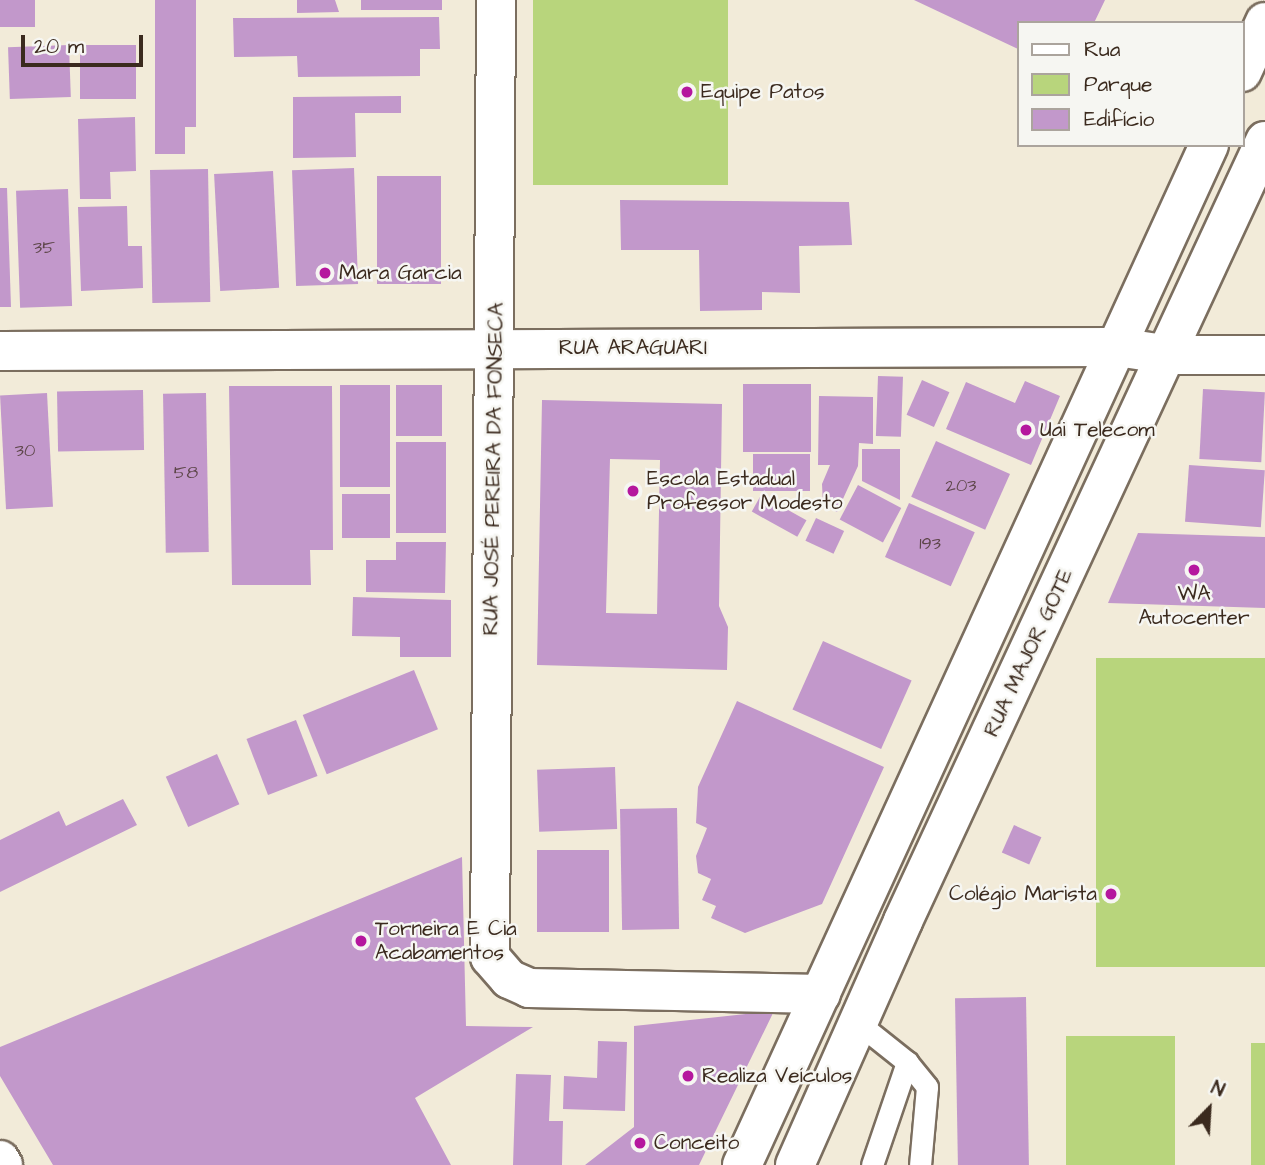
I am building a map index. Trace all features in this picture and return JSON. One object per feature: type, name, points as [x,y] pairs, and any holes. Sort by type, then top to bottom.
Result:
[{"type":"street","name":"RUA JOSÉ PEREIRA DA FONSECA","points":[[496,0],[488,939],[497,970],[530,988],[821,994]]},
{"type":"street","points":[[1244,68],[1265,22]]},
{"type":"street","name":"RUA MAJOR GOTE","points":[[795,1165],[858,1023],[1170,355],[1265,141]]},
{"type":"street","points":[[742,1165],[1208,147]]},
{"type":"street","name":"RUA ARAGUARI","points":[[0,351],[1117,347],[1170,355],[1265,355]]},
{"type":"street","points":[[0,1160],[3,1165]]},
{"type":"lane","points":[[858,1023],[907,1062],[927,1087],[920,1165]]},
{"type":"lane","points":[[872,1165],[907,1062]]},
{"type":"green space","points":[[533,0],[728,0],[728,185],[533,185]]},
{"type":"green space","points":[[1096,658],[1265,658],[1265,967],[1096,967]]},
{"type":"green space","points":[[1066,1036],[1175,1036],[1175,1165],[1066,1165]]},
{"type":"green space","points":[[1251,1043],[1265,1043],[1265,1165],[1251,1165]]},
{"type":"building","points":[[0,0],[35,0],[35,27],[0,27]]},
{"type":"building","points":[[155,0],[196,0],[196,127],[185,127],[185,154],[155,154]]},
{"type":"building","points":[[297,0],[335,0],[339,12],[297,13]]},
{"type":"building","points":[[361,0],[442,0],[442,10],[361,10]]},
{"type":"building","points":[[914,0],[1105,0],[1095,21],[1016,21],[1016,48]]},
{"type":"building","points":[[439,17],[440,49],[420,49],[420,76],[298,77],[297,56],[234,57],[233,18]]},
{"type":"building","points":[[69,45],[71,97],[10,99],[8,47]]},
{"type":"building","points":[[80,45],[136,45],[136,99],[80,99]]},
{"type":"building","points":[[401,96],[401,113],[355,113],[356,157],[293,158],[293,97]]},
{"type":"building","points":[[135,117],[136,171],[110,172],[111,199],[80,199],[78,119]]},
{"type":"building","points":[[354,168],[358,284],[296,286],[292,170]]},
{"type":"building","points":[[208,169],[210,302],[152,303],[150,170]]},
{"type":"building","points":[[273,171],[279,288],[220,291],[214,174]]},
{"type":"building","points":[[377,176],[441,176],[441,284],[377,284]]},
{"type":"building","points":[[0,188],[7,188],[11,307],[0,307]]},
{"type":"building","points":[[68,189],[72,306],[20,308],[16,191]]},
{"type":"building","points":[[620,200],[849,202],[852,245],[799,246],[800,293],[762,292],[762,310],[700,311],[699,250],[621,250]]},
{"type":"building","points":[[127,206],[128,246],[142,246],[143,288],[81,291],[78,207]]},
{"type":"building","points":[[878,376],[903,377],[901,437],[876,436]]},
{"type":"building","points":[[922,380],[949,392],[934,427],[907,415]]},
{"type":"building","points":[[1025,381],[1060,396],[1031,465],[946,429],[966,382],[1015,403]]},
{"type":"building","points":[[743,384],[811,384],[811,452],[743,452]]},
{"type":"building","points":[[340,385],[390,385],[390,487],[340,487]]},
{"type":"building","points":[[396,385],[442,385],[442,436],[396,436]]},
{"type":"building","points":[[229,386],[332,386],[333,550],[310,550],[311,585],[232,585]]},
{"type":"building","points":[[1203,389],[1265,392],[1261,462],[1199,459]]},
{"type":"building","points":[[143,390],[144,450],[58,451],[57,392]]},
{"type":"building","points":[[47,393],[53,507],[6,509],[0,395]]},
{"type":"building","points":[[206,393],[209,552],[166,553],[163,394]]},
{"type":"building","points":[[819,396],[873,397],[873,444],[859,443],[858,466],[837,512],[823,505],[822,484],[830,465],[818,465]]},
{"type":"building","points":[[542,400],[722,404],[719,606],[728,627],[727,670],[537,665]],"holes":[[[610,459],[660,460],[657,614],[606,613]]]},
{"type":"building","points":[[936,441],[1010,474],[985,530],[911,497]]},
{"type":"building","points":[[396,442],[446,442],[446,533],[396,533]]},
{"type":"building","points":[[862,449],[900,449],[900,500],[862,481]]},
{"type":"building","points":[[753,454],[810,454],[810,491],[753,491]]},
{"type":"building","points":[[1189,465],[1265,470],[1261,527],[1185,522]]},
{"type":"building","points":[[858,485],[901,508],[883,542],[840,519]]},
{"type":"building","points":[[342,494],[390,494],[390,538],[342,538]]},
{"type":"building","points":[[761,495],[806,520],[797,537],[752,512]]},
{"type":"building","points":[[909,503],[975,532],[951,586],[885,557]]},
{"type":"building","points":[[816,518],[844,531],[834,554],[805,541]]},
{"type":"building","name":"WA Autocenter","points":[[1138,533],[1265,537],[1265,608],[1108,603]]},
{"type":"building","points":[[396,542],[446,542],[445,593],[366,592],[366,560],[396,560]]},
{"type":"building","points":[[353,597],[451,600],[451,657],[400,657],[400,637],[352,636]]},
{"type":"building","points":[[823,641],[912,680],[881,749],[792,710]]},
{"type":"building","points":[[414,670],[438,729],[327,774],[303,715]]},
{"type":"building","points":[[737,701],[884,767],[822,904],[745,933],[711,918],[716,906],[702,900],[711,879],[698,873],[696,856],[707,828],[696,823],[698,787]]},
{"type":"building","points":[[296,720],[318,776],[268,795],[247,739]]},
{"type":"building","points":[[217,754],[239,804],[188,827],[166,777]]},
{"type":"building","points":[[615,767],[617,829],[539,832],[537,770]]},
{"type":"building","points":[[123,799],[137,825],[0,892],[0,840],[59,811],[66,826]]},
{"type":"building","points":[[677,808],[679,929],[622,930],[620,809]]},
{"type":"building","points":[[1014,825],[1041,837],[1029,865],[1002,852]]},
{"type":"building","points":[[537,850],[609,850],[609,932],[537,932]]},
{"type":"building","name":"Torneira E Cia Acabamentos","points":[[462,857],[466,1026],[533,1027],[415,1098],[451,1165],[53,1165],[0,1076],[0,1047]]},
{"type":"building","points":[[1026,997],[1029,1165],[958,1165],[955,998]]},
{"type":"building","name":"Realiza Veículos","points":[[774,1011],[699,1165],[585,1165],[634,1127],[634,1026]]},
{"type":"building","points":[[598,1041],[627,1042],[625,1111],[563,1109],[564,1076],[597,1078]]},
{"type":"building","points":[[516,1074],[551,1075],[549,1121],[563,1121],[562,1165],[513,1165]]},
{"type":"place","name":"Equipe Patos","points":[[687,92]]},
{"type":"place","name":"Mara Garcia","points":[[325,273]]},
{"type":"place","name":"Uai Telecom","points":[[1026,430]]},
{"type":"place","name":"Escola Estadual Professor Modesto","points":[[633,491]]},
{"type":"place","name":"WA Autocenter","points":[[1194,570]]},
{"type":"place","name":"Colégio Marista","points":[[1111,894]]},
{"type":"place","name":"Torneira E Cia Acabamentos","points":[[361,941]]},
{"type":"place","name":"Realiza Veículos","points":[[688,1076]]},
{"type":"place","name":"Conceito","points":[[640,1143]]}]
